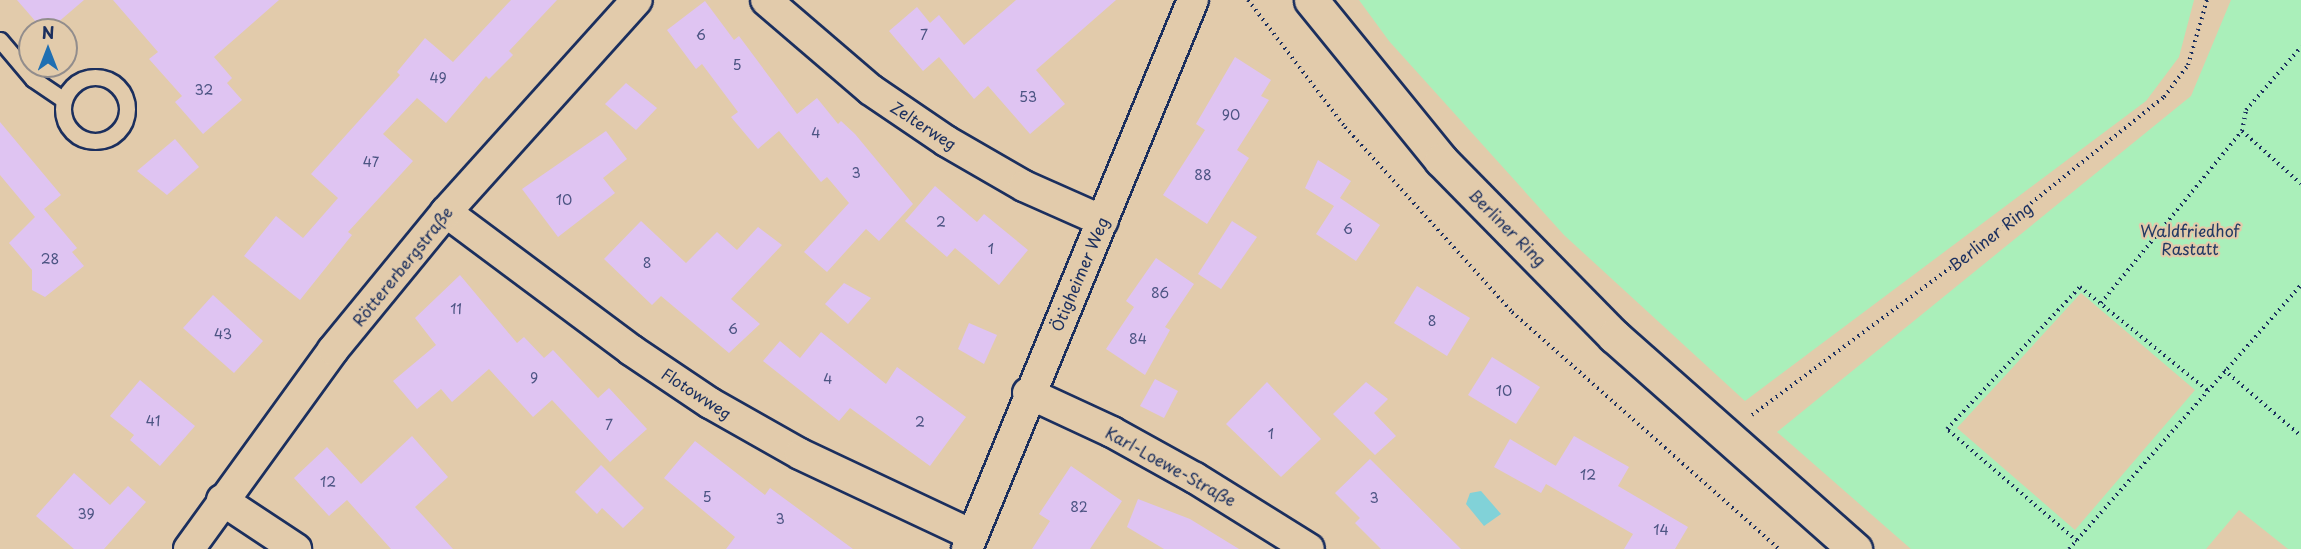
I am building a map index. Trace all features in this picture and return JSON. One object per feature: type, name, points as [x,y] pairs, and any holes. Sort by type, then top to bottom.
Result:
[{"type":"street","name":"Röttererbergstraße","points":[[189,549],[222,500],[333,350],[446,212],[637,0]]},
{"type":"street","name":"Zelterweg","points":[[766,0],[871,90],[946,141],[1024,186],[1102,221]]},
{"type":"street","name":"Ötigheimer Weg","points":[[969,542],[1028,393],[1193,0]]},
{"type":"street","name":"Berliner Ring","points":[[1311,0],[1442,160],[1614,336],[1856,549]]},
{"type":"street","name":"Flotowweg","points":[[446,212],[631,350],[710,403],[800,454],[969,542]]},
{"type":"street","name":"Karl-Loewe-Straße","points":[[1028,393],[1112,432],[1196,478],[1309,549]]},
{"type":"street","points":[[222,500],[296,549]]},
{"type":"lane","points":[[0,40],[33,79],[64,100],[68,126],[89,141],[114,134],[125,118],[122,92],[106,79],[81,80],[64,100]]},
{"type":"path","points":[[1248,0],[1345,127],[1512,312],[1779,549]]},
{"type":"path","name":"Berliner Ring","points":[[1725,435],[1951,267],[2164,97],[2188,65],[2207,0]]},
{"type":"path","points":[[2101,303],[2242,131],[2246,110],[2301,47]]},
{"type":"path","points":[[2242,131],[2301,184]]},
{"type":"path","points":[[2069,549],[2301,285]]},
{"type":"path","points":[[2077,541],[1947,429],[2080,287],[2207,390]]},
{"type":"path","points":[[2224,370],[2301,436]]},
{"type":"green space","points":[[1359,0],[2194,0],[2179,57],[2146,101],[1745,401],[1564,235],[1389,41]]},
{"type":"green space","name":"Waldfriedhof Rastatt","points":[[2231,0],[2301,0],[2301,549],[2288,549],[2239,510],[2206,549],[1911,549],[1777,432],[2191,96]],"holes":[[[2081,293],[2195,390],[2075,530],[1957,428]]]},
{"type":"water","points":[[1481,491],[1501,514],[1484,526],[1466,504],[1470,493]]},
{"type":"building","points":[[17,0],[84,0],[63,18],[33,18]]},
{"type":"building","points":[[113,0],[279,0],[214,57],[232,78],[227,83],[242,100],[203,134],[175,102],[182,96],[149,59],[158,52]]},
{"type":"building","points":[[511,0],[557,0],[509,51],[513,55],[489,79],[486,76],[446,123],[417,98],[383,134],[413,161],[348,232],[352,235],[300,300],[244,256],[276,216],[303,238],[338,198],[311,174],[400,75],[397,72],[425,38],[453,62]]},
{"type":"building","points":[[1016,0],[1116,0],[1036,70],[1065,104],[1030,134],[988,86],[974,99],[939,57],[923,71],[889,31],[917,7],[930,23],[939,15],[964,45]]},
{"type":"building","points":[[705,1],[734,40],[739,36],[797,114],[817,98],[838,124],[841,121],[855,134],[913,204],[879,241],[866,229],[827,272],[804,252],[849,203],[827,177],[821,182],[779,131],[758,149],[731,117],[738,112],[702,64],[696,69],[667,30]]},
{"type":"building","points":[[1235,57],[1271,80],[1261,96],[1269,100],[1237,150],[1249,158],[1207,224],[1163,195],[1205,130],[1196,124]]},
{"type":"building","points":[[626,83],[657,108],[636,130],[605,104]]},
{"type":"building","points":[[0,122],[61,195],[44,209],[77,248],[72,252],[84,266],[45,297],[32,290],[32,270],[9,243],[35,217],[0,175]]},
{"type":"building","points":[[606,131],[627,159],[603,178],[615,193],[558,237],[522,189]]},
{"type":"building","points":[[175,139],[199,167],[167,195],[137,171]]},
{"type":"building","points":[[1318,160],[1351,181],[1340,198],[1380,225],[1356,261],[1316,234],[1334,206],[1305,188]]},
{"type":"building","points":[[935,186],[977,222],[984,214],[1028,250],[999,285],[955,248],[947,257],[905,221]]},
{"type":"building","points":[[641,221],[686,263],[717,232],[737,250],[758,227],[782,245],[731,299],[760,324],[729,353],[661,296],[652,305],[604,259]]},
{"type":"building","points":[[1232,221],[1257,237],[1221,289],[1198,274]]},
{"type":"building","points":[[1156,258],[1194,284],[1165,327],[1170,330],[1145,375],[1106,349],[1134,307],[1126,301]]},
{"type":"building","points":[[460,275],[517,343],[524,337],[544,358],[553,350],[598,398],[609,388],[647,429],[610,462],[552,400],[533,417],[489,369],[452,402],[441,389],[417,409],[393,381],[436,345],[415,318]]},
{"type":"building","points":[[844,283],[871,298],[848,324],[825,304]]},
{"type":"building","points":[[1417,286],[1470,318],[1447,356],[1394,323]]},
{"type":"building","points":[[213,295],[263,341],[234,373],[183,328]]},
{"type":"building","points":[[969,323],[997,335],[984,364],[958,349]]},
{"type":"building","points":[[821,332],[886,384],[897,367],[966,417],[930,466],[850,408],[839,421],[763,361],[780,341],[800,358]]},
{"type":"building","points":[[1492,357],[1540,387],[1516,424],[1468,395]]},
{"type":"building","points":[[1155,379],[1178,391],[1164,418],[1140,406]]},
{"type":"building","points":[[140,380],[195,426],[160,466],[130,440],[134,435],[110,416]]},
{"type":"building","points":[[1267,382],[1321,439],[1281,477],[1226,424]]},
{"type":"building","points":[[1366,382],[1388,399],[1374,413],[1396,436],[1375,455],[1333,414]]},
{"type":"building","points":[[412,436],[448,477],[415,507],[453,549],[391,549],[347,500],[329,516],[294,478],[327,447],[361,484]]},
{"type":"building","points":[[1574,436],[1629,467],[1618,486],[1688,527],[1675,549],[1624,549],[1633,534],[1546,484],[1541,493],[1494,467],[1510,439],[1556,466]]},
{"type":"building","points":[[695,441],[765,495],[770,488],[853,549],[726,549],[735,537],[664,478]]},
{"type":"building","points":[[1370,459],[1461,549],[1381,549],[1355,523],[1360,518],[1335,493]]},
{"type":"building","points":[[601,465],[644,508],[623,528],[602,508],[597,514],[575,492]]},
{"type":"building","points":[[1071,466],[1122,501],[1090,549],[1032,549],[1050,521],[1039,514]]},
{"type":"building","points":[[74,473],[110,505],[128,486],[146,502],[104,549],[74,549],[36,516]]},
{"type":"building","points":[[1138,499],[1190,519],[1239,549],[1164,549],[1127,527]]}]
